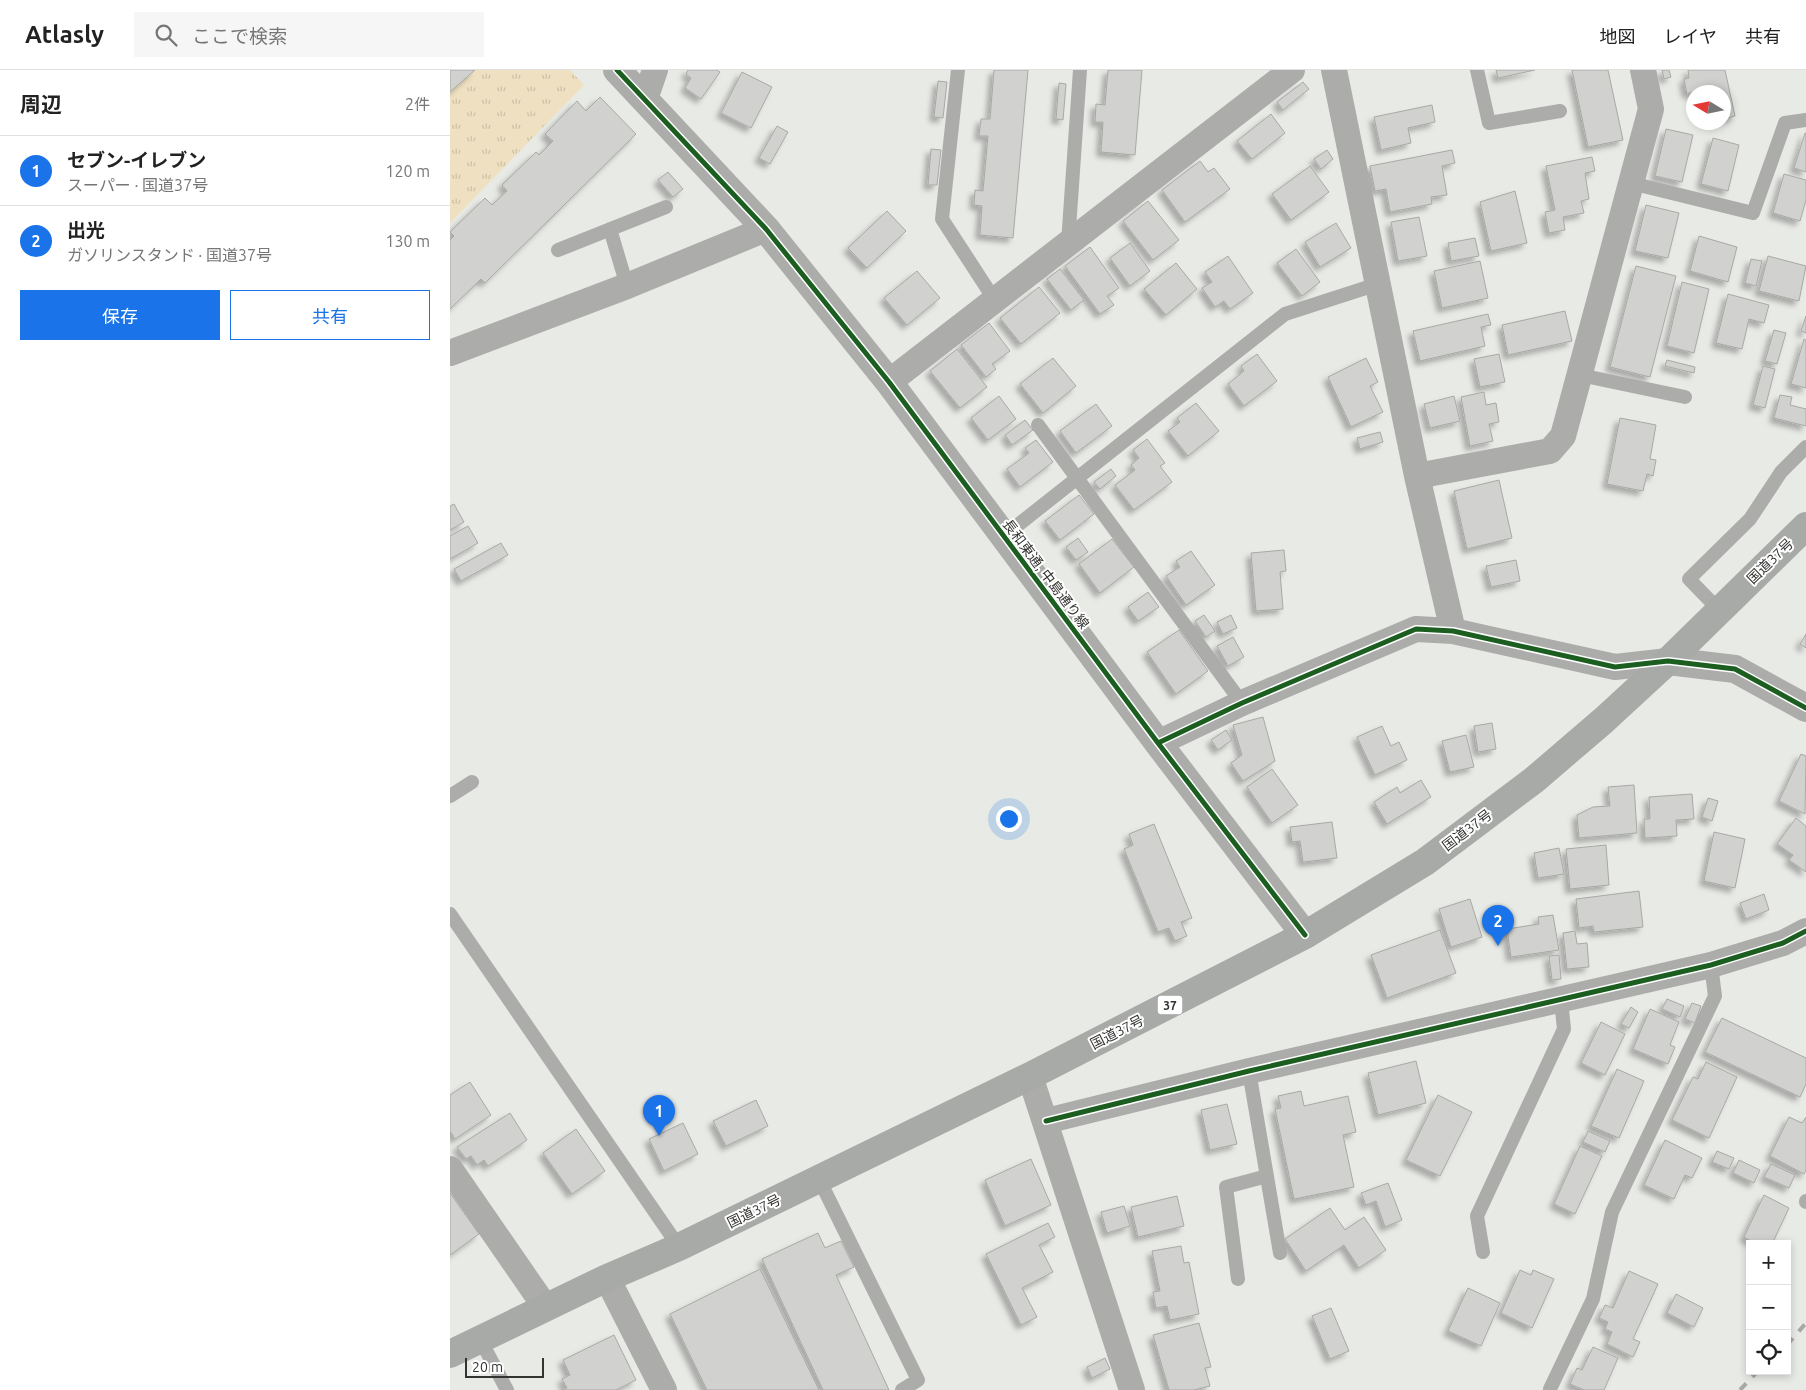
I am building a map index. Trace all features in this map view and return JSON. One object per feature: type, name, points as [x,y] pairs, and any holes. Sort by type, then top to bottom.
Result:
[{"type":"highway","name":"国道37号","points":[[450,1354],[607,1278],[679,1247],[1030,1076],[1305,935],[1425,862],[1526,786],[1604,720],[1668,661],[1806,526]]},
{"type":"street","name":"長和東通, 中島通り線","points":[[617,70],[766,229],[889,382],[1158,743],[1305,935]]},
{"type":"street","points":[[645,99],[655,70]]},
{"type":"street","points":[[889,382],[1292,70]]},
{"type":"street","points":[[1334,70],[1417,476],[1453,631]]},
{"type":"street","points":[[1417,476],[1550,451],[1563,436],[1651,110],[1643,70]]},
{"type":"street","points":[[450,353],[627,286],[766,229]]},
{"type":"street","points":[[1158,743],[1242,703],[1416,629],[1453,631],[1616,667],[1668,661],[1734,669],[1806,708]]},
{"type":"street","points":[[1046,1122],[1249,1071],[1712,965],[1783,943],[1806,931]]},
{"type":"street","points":[[1030,1076],[1132,1390]]},
{"type":"street","points":[[450,1169],[546,1308]]},
{"type":"street","points":[[607,1278],[664,1390]]},
{"type":"lane","points":[[958,70],[942,219],[994,299]]},
{"type":"lane","points":[[1068,243],[1080,70]]},
{"type":"lane","points":[[1477,70],[1489,124],[1560,111]]},
{"type":"lane","points":[[1632,183],[1753,214],[1785,123],[1806,120]]},
{"type":"lane","points":[[558,250],[666,208]]},
{"type":"lane","points":[[610,229],[627,286]]},
{"type":"lane","points":[[1004,536],[1286,314],[1378,284]]},
{"type":"lane","points":[[1580,375],[1685,397]]},
{"type":"lane","points":[[1038,425],[1242,703]]},
{"type":"lane","points":[[1720,610],[1689,579],[1750,519],[1782,472],[1806,447]]},
{"type":"lane","points":[[450,796],[472,782]]},
{"type":"lane","points":[[450,914],[679,1247]]},
{"type":"lane","points":[[1550,1389],[1593,1299],[1612,1212],[1715,996],[1712,965]]},
{"type":"lane","points":[[1483,1252],[1477,1216],[1564,1029],[1561,1000]]},
{"type":"lane","points":[[1249,1071],[1280,1253]]},
{"type":"lane","points":[[1238,1280],[1226,1187],[1267,1176]]},
{"type":"lane","points":[[820,1179],[918,1380],[902,1390]]},
{"type":"lane","points":[[480,1339],[507,1390]]},
{"type":"green space","points":[[450,70],[570,70],[584,85],[450,223]]},
{"type":"building","points":[[450,70],[475,70],[450,92]]},
{"type":"building","points":[[688,70],[717,70],[720,72],[701,99],[685,88],[691,78],[686,74]]},
{"type":"building","points":[[994,70],[1028,70],[1013,238],[980,235],[982,206],[974,205],[975,190],[983,191],[988,136],[979,136],[981,119],[990,119]]},
{"type":"building","points":[[1108,70],[1142,70],[1135,155],[1101,152],[1103,122],[1095,122],[1096,104],[1105,105]]},
{"type":"building","points":[[1496,70],[1535,70],[1498,78]]},
{"type":"building","points":[[1572,70],[1608,70],[1623,140],[1588,147]]},
{"type":"building","points":[[1662,70],[1669,70],[1671,77],[1664,79]]},
{"type":"building","points":[[1688,70],[1725,70],[1728,85],[1686,85],[1686,89],[1684,79],[1689,78]]},
{"type":"building","points":[[742,72],[772,87],[751,128],[721,113]]},
{"type":"building","points":[[938,81],[947,82],[943,118],[934,117]]},
{"type":"building","points":[[1303,82],[1309,89],[1283,110],[1277,102]]},
{"type":"building","points":[[1059,83],[1066,84],[1063,120],[1056,119]]},
{"type":"building","points":[[600,97],[636,134],[485,283],[481,279],[450,309],[450,240],[454,236],[450,232],[485,198],[492,205],[507,191],[502,185],[536,152],[539,155],[553,141],[545,134],[577,101],[586,111]]},
{"type":"building","points":[[1731,98],[1735,116],[1731,117]]},
{"type":"building","points":[[1432,105],[1435,122],[1408,128],[1411,143],[1381,150],[1374,117]]},
{"type":"building","points":[[1271,114],[1285,133],[1252,159],[1237,141]]},
{"type":"building","points":[[777,126],[788,132],[770,164],[759,158]]},
{"type":"building","points":[[1666,129],[1693,135],[1682,182],[1655,176]]},
{"type":"building","points":[[1806,133],[1806,172],[1794,168]]},
{"type":"building","points":[[1713,138],[1739,145],[1728,191],[1701,184]]},
{"type":"building","points":[[931,149],[941,150],[937,185],[928,185]]},
{"type":"building","points":[[1327,150],[1333,159],[1321,169],[1314,159]]},
{"type":"building","points":[[1452,150],[1455,163],[1442,166],[1447,195],[1431,197],[1432,204],[1390,212],[1386,189],[1375,191],[1370,166]]},
{"type":"building","points":[[1592,157],[1595,171],[1585,173],[1589,199],[1581,201],[1584,213],[1563,217],[1565,230],[1549,233],[1545,212],[1555,210],[1546,166]]},
{"type":"building","points":[[1200,161],[1208,172],[1214,168],[1230,189],[1185,222],[1162,190]]},
{"type":"building","points":[[1310,166],[1329,192],[1291,220],[1272,194]]},
{"type":"building","points":[[668,172],[683,189],[673,197],[658,180]]},
{"type":"building","points":[[1784,174],[1806,180],[1806,200],[1800,221],[1773,213]]},
{"type":"building","points":[[1515,191],[1527,243],[1491,251],[1480,202]]},
{"type":"building","points":[[1148,201],[1179,240],[1153,260],[1123,221]]},
{"type":"building","points":[[1646,205],[1679,213],[1668,258],[1635,251]]},
{"type":"building","points":[[887,211],[906,231],[867,268],[848,248]]},
{"type":"building","points":[[1419,217],[1427,256],[1398,261],[1391,222]]},
{"type":"building","points":[[1336,223],[1351,248],[1320,267],[1305,242]]},
{"type":"building","points":[[1699,236],[1737,247],[1728,282],[1690,271]]},
{"type":"building","points":[[1475,238],[1479,256],[1451,261],[1448,243]]},
{"type":"building","points":[[1130,243],[1150,271],[1130,286],[1110,258]]},
{"type":"building","points":[[1090,247],[1119,288],[1107,296],[1114,305],[1100,314],[1065,266]]},
{"type":"building","points":[[1296,249],[1320,282],[1302,296],[1277,263]]},
{"type":"building","points":[[1228,256],[1253,293],[1230,309],[1224,301],[1215,307],[1202,288],[1212,282],[1205,272]]},
{"type":"building","points":[[1768,256],[1806,266],[1799,301],[1759,291]]},
{"type":"building","points":[[1751,259],[1762,261],[1756,286],[1745,283]]},
{"type":"building","points":[[1480,261],[1488,298],[1442,308],[1434,271]]},
{"type":"building","points":[[1176,263],[1197,289],[1166,315],[1144,289]]},
{"type":"building","points":[[1636,266],[1676,276],[1650,377],[1610,367]]},
{"type":"building","points":[[1060,269],[1084,300],[1071,310],[1047,279]]},
{"type":"building","points":[[917,271],[940,298],[907,325],[884,298]]},
{"type":"building","points":[[1682,282],[1709,289],[1694,353],[1667,346]]},
{"type":"building","points":[[1039,287],[1060,313],[1021,344],[1000,318]]},
{"type":"building","points":[[1728,294],[1769,305],[1764,323],[1749,319],[1742,349],[1716,343]]},
{"type":"building","points":[[1565,311],[1572,341],[1508,355],[1502,325]]},
{"type":"building","points":[[1488,314],[1491,325],[1481,327],[1485,346],[1420,361],[1413,331]]},
{"type":"building","points":[[1806,316],[1806,333],[1801,331]]},
{"type":"building","points":[[989,323],[1010,351],[992,364],[996,369],[986,377],[961,345]]},
{"type":"building","points":[[1774,330],[1786,333],[1777,364],[1765,361]]},
{"type":"building","points":[[1804,339],[1806,340],[1806,388],[1791,384]]},
{"type":"building","points":[[957,349],[987,387],[960,408],[930,371]]},
{"type":"building","points":[[1257,354],[1277,381],[1244,406],[1228,384],[1244,371],[1241,366]]},
{"type":"building","points":[[1499,354],[1505,382],[1480,387],[1474,359]]},
{"type":"building","points":[[1053,358],[1076,386],[1043,413],[1020,384]]},
{"type":"building","points":[[1366,358],[1378,382],[1370,386],[1383,412],[1351,427],[1328,377]]},
{"type":"building","points":[[1667,360],[1695,367],[1694,373],[1665,366]]},
{"type":"building","points":[[1763,366],[1775,369],[1765,408],[1753,405]]},
{"type":"building","points":[[1484,392],[1486,405],[1496,403],[1499,422],[1489,424],[1493,441],[1470,446],[1461,397]]},
{"type":"building","points":[[1780,395],[1792,397],[1790,405],[1806,409],[1806,426],[1774,418]]},
{"type":"building","points":[[999,396],[1016,419],[988,440],[971,418]]},
{"type":"building","points":[[1454,396],[1460,421],[1430,428],[1424,404]]},
{"type":"building","points":[[1196,403],[1219,431],[1188,456],[1168,431],[1180,422],[1177,418]]},
{"type":"building","points":[[1096,404],[1112,426],[1076,453],[1060,431]]},
{"type":"building","points":[[1620,418],[1656,425],[1650,459],[1656,460],[1653,476],[1647,474],[1643,491],[1607,484]]},
{"type":"building","points":[[1025,420],[1033,430],[1012,445],[1005,435]]},
{"type":"building","points":[[1380,432],[1383,442],[1360,449],[1357,438]]},
{"type":"building","points":[[1147,439],[1165,463],[1160,466],[1172,482],[1134,510],[1115,485],[1135,470],[1131,465],[1139,458],[1133,450]]},
{"type":"building","points":[[1036,440],[1053,462],[1020,487],[1007,469],[1029,453],[1025,448]]},
{"type":"building","points":[[1111,469],[1116,476],[1100,489],[1094,482]]},
{"type":"building","points":[[1499,480],[1512,538],[1467,549],[1454,491]]},
{"type":"building","points":[[1079,495],[1094,514],[1060,540],[1045,521]]},
{"type":"building","points":[[454,504],[464,522],[450,530],[450,506]]},
{"type":"building","points":[[468,526],[478,543],[450,559],[450,536]]},
{"type":"building","points":[[1078,538],[1088,552],[1076,560],[1066,547]]},
{"type":"building","points":[[1112,539],[1134,567],[1100,593],[1079,564]]},
{"type":"building","points":[[501,543],[508,555],[461,581],[454,569]]},
{"type":"building","points":[[1284,550],[1286,571],[1280,572],[1283,609],[1256,611],[1251,553]]},
{"type":"building","points":[[1191,551],[1215,585],[1186,605],[1166,576],[1180,567],[1176,561]]},
{"type":"building","points":[[1516,560],[1520,581],[1491,587],[1486,566]]},
{"type":"building","points":[[1148,592],[1159,607],[1138,621],[1128,607]]},
{"type":"building","points":[[1204,615],[1215,631],[1206,637],[1195,621]]},
{"type":"building","points":[[1231,615],[1237,628],[1223,634],[1217,622]]},
{"type":"building","points":[[1179,630],[1208,671],[1176,694],[1147,652]]},
{"type":"building","points":[[1806,634],[1806,648],[1800,644]]},
{"type":"building","points":[[1233,637],[1244,657],[1228,666],[1217,646]]},
{"type":"building","points":[[1263,717],[1275,761],[1243,781],[1231,763],[1242,755],[1233,725]]},
{"type":"building","points":[[1492,723],[1496,749],[1478,752],[1474,726]]},
{"type":"building","points":[[1382,726],[1391,746],[1399,742],[1407,760],[1375,775],[1357,737]]},
{"type":"building","points":[[1226,730],[1232,740],[1218,750],[1211,740]]},
{"type":"building","points":[[1466,735],[1474,767],[1450,772],[1442,741]]},
{"type":"building","points":[[1801,754],[1806,756],[1805,814],[1779,801]]},
{"type":"building","points":[[1272,769],[1298,805],[1272,823],[1247,787]]},
{"type":"building","points":[[1421,780],[1431,797],[1387,824],[1374,802],[1397,787],[1400,793]]},
{"type":"building","points":[[1634,785],[1637,833],[1579,838],[1577,815],[1593,807],[1610,806],[1608,787]]},
{"type":"building","points":[[1692,794],[1694,819],[1676,820],[1677,836],[1645,838],[1644,819],[1650,819],[1649,797]]},
{"type":"building","points":[[1708,798],[1718,801],[1712,821],[1702,817]]},
{"type":"building","points":[[1796,818],[1806,826],[1806,872],[1789,860],[1793,855],[1777,844]]},
{"type":"building","points":[[1332,822],[1337,858],[1303,862],[1300,841],[1292,842],[1290,827]]},
{"type":"building","points":[[1154,824],[1192,918],[1181,922],[1187,936],[1175,941],[1169,928],[1158,932],[1124,849],[1133,845],[1129,834]]},
{"type":"building","points":[[1714,832],[1745,839],[1735,888],[1704,881]]},
{"type":"building","points":[[1606,845],[1609,885],[1570,889],[1566,849]]},
{"type":"building","points":[[1559,848],[1564,874],[1538,878],[1534,853]]},
{"type":"building","points":[[1639,891],[1643,927],[1594,932],[1593,926],[1579,928],[1576,899]]},
{"type":"building","points":[[1764,894],[1769,910],[1746,919],[1740,903]]},
{"type":"building","points":[[1470,899],[1482,937],[1451,947],[1439,909]]},
{"type":"building","points":[[1553,915],[1559,950],[1511,957],[1507,929],[1539,924],[1538,917]]},
{"type":"building","points":[[1440,930],[1456,973],[1387,998],[1371,955]]},
{"type":"building","points":[[1575,931],[1577,944],[1587,943],[1589,967],[1567,969],[1563,933]]},
{"type":"building","points":[[1559,955],[1561,979],[1552,980],[1549,956]]},
{"type":"building","points":[[1667,999],[1684,1006],[1680,1017],[1662,1009]]},
{"type":"building","points":[[1692,1003],[1701,1006],[1695,1023],[1685,1019]]},
{"type":"building","points":[[1631,1007],[1638,1012],[1629,1028],[1621,1024]]},
{"type":"building","points":[[1650,1009],[1679,1022],[1670,1045],[1675,1047],[1668,1064],[1633,1049]]},
{"type":"building","points":[[1722,1018],[1806,1058],[1806,1084],[1800,1097],[1705,1052]]},
{"type":"building","points":[[1601,1022],[1625,1034],[1605,1075],[1581,1063]]},
{"type":"building","points":[[1416,1061],[1426,1103],[1378,1115],[1368,1073]]},
{"type":"building","points":[[1706,1062],[1737,1077],[1709,1138],[1672,1120],[1693,1077],[1698,1079]]},
{"type":"building","points":[[1617,1069],[1644,1081],[1619,1138],[1591,1126]]},
{"type":"building","points":[[470,1082],[491,1115],[455,1139],[450,1131],[450,1095]]},
{"type":"building","points":[[1301,1091],[1304,1106],[1348,1096],[1356,1132],[1343,1135],[1354,1187],[1294,1199],[1275,1109],[1281,1108],[1278,1096]]},
{"type":"building","points":[[1438,1095],[1472,1112],[1440,1176],[1406,1160]]},
{"type":"building","points":[[756,1100],[768,1126],[726,1146],[713,1121]]},
{"type":"building","points":[[1227,1104],[1237,1144],[1210,1150],[1201,1110]]},
{"type":"building","points":[[510,1113],[527,1140],[488,1166],[484,1160],[477,1165],[471,1156],[466,1159],[457,1147]]},
{"type":"building","points":[[1789,1117],[1802,1123],[1806,1117],[1806,1170],[1804,1174],[1770,1156]]},
{"type":"building","points":[[683,1123],[698,1154],[664,1171],[649,1139]]},
{"type":"building","points":[[576,1129],[605,1171],[572,1194],[543,1153]]},
{"type":"building","points":[[1588,1131],[1610,1141],[1605,1152],[1583,1142]]},
{"type":"building","points":[[1665,1140],[1702,1158],[1692,1178],[1685,1175],[1674,1199],[1644,1185]]},
{"type":"building","points":[[1580,1146],[1602,1156],[1575,1214],[1554,1204]]},
{"type":"building","points":[[1717,1151],[1734,1158],[1729,1169],[1712,1162]]},
{"type":"building","points":[[1031,1159],[1051,1205],[1005,1226],[985,1180]]},
{"type":"building","points":[[1739,1160],[1760,1170],[1754,1183],[1733,1173]]},
{"type":"building","points":[[1771,1164],[1795,1175],[1789,1188],[1764,1177]]},
{"type":"building","points":[[1388,1183],[1402,1220],[1385,1227],[1376,1201],[1366,1205],[1361,1193]]},
{"type":"building","points":[[450,1193],[479,1234],[450,1255]]},
{"type":"building","points":[[1764,1195],[1789,1208],[1774,1240],[1749,1240],[1744,1237]]},
{"type":"building","points":[[1177,1196],[1184,1226],[1138,1237],[1131,1207]]},
{"type":"building","points":[[1124,1206],[1130,1226],[1107,1233],[1101,1212]]},
{"type":"building","points":[[1330,1208],[1345,1230],[1364,1217],[1386,1250],[1359,1268],[1344,1245],[1306,1271],[1285,1239]]},
{"type":"building","points":[[1048,1223],[1055,1237],[1039,1245],[1053,1272],[1022,1288],[1037,1317],[1021,1325],[986,1254]]},
{"type":"building","points":[[818,1233],[825,1248],[841,1241],[854,1267],[836,1275],[889,1390],[823,1390],[762,1259]]},
{"type":"building","points":[[1181,1246],[1184,1263],[1189,1262],[1199,1314],[1170,1320],[1167,1306],[1156,1308],[1153,1292],[1160,1291],[1152,1251]]},
{"type":"building","points":[[760,1269],[819,1390],[707,1390],[670,1314]]},
{"type":"building","points":[[1520,1270],[1531,1275],[1533,1270],[1554,1279],[1532,1328],[1501,1313]]},
{"type":"building","points":[[1629,1271],[1658,1284],[1633,1339],[1640,1342],[1633,1357],[1607,1344],[1612,1332],[1605,1329],[1608,1322],[1599,1318],[1605,1305],[1613,1308]]},
{"type":"building","points":[[1468,1288],[1500,1303],[1481,1346],[1448,1331]]},
{"type":"building","points":[[1676,1294],[1703,1308],[1694,1327],[1667,1313]]},
{"type":"building","points":[[1331,1308],[1349,1351],[1330,1359],[1312,1316]]},
{"type":"building","points":[[1199,1323],[1211,1367],[1205,1368],[1210,1386],[1194,1390],[1169,1390],[1153,1335]]},
{"type":"building","points":[[614,1335],[636,1380],[616,1390],[562,1390],[567,1388],[562,1379],[570,1375],[563,1360]]},
{"type":"building","points":[[1593,1347],[1618,1358],[1604,1390],[1584,1390],[1570,1384],[1577,1368],[1582,1370]]},
{"type":"building","points":[[1105,1358],[1110,1369],[1092,1378],[1087,1367]]},
{"type":"railway","points":[[1791,1340],[1806,1323]]},
{"type":"railway","points":[[1740,1390],[1754,1375]]},
{"type":"cycle path","points":[[617,70],[766,229],[889,382],[1158,743],[1305,935]]},
{"type":"cycle path","points":[[1158,743],[1242,703],[1416,629],[1453,631],[1615,667],[1668,661],[1735,669],[1806,708]]},
{"type":"cycle path","points":[[1046,1121],[1249,1071],[1711,965],[1783,943],[1806,931]]},
{"type":"place","name":"出光","points":[[1498,946]]},
{"type":"place","name":"セブン-イレブン","points":[[659,1136]]}]
